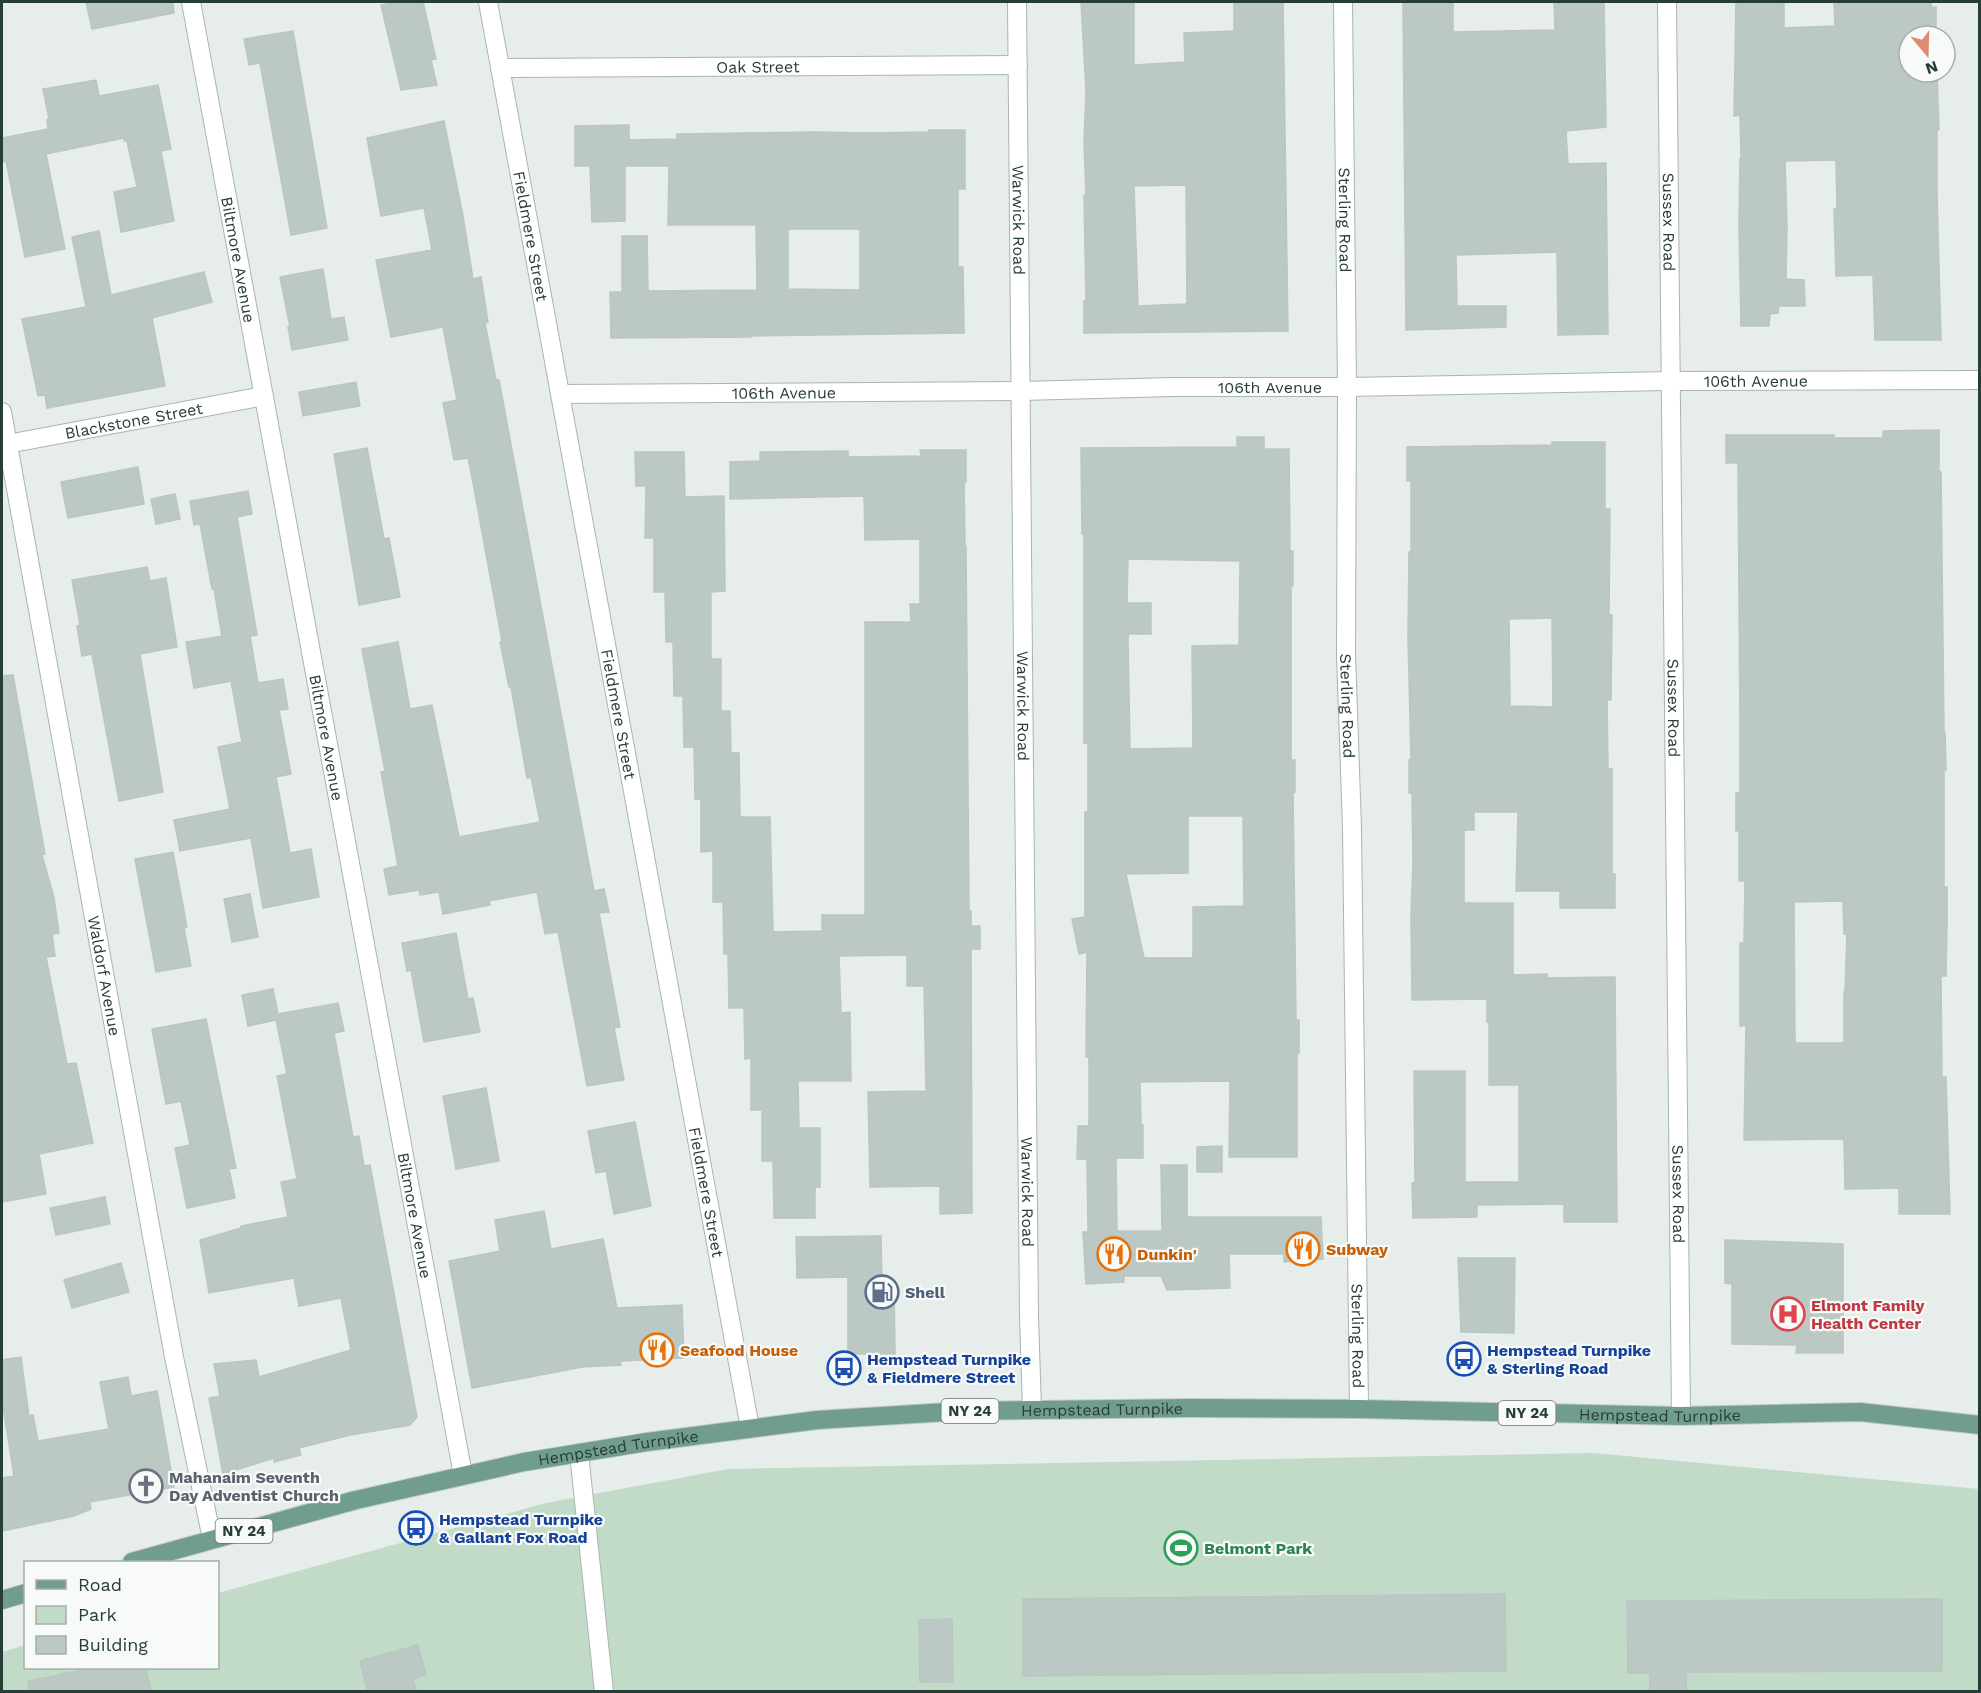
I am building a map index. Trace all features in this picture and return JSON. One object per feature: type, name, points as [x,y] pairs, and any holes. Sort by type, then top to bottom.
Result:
[{"type":"main road","name":"Hempstead Turnpike","points":[[139,1561],[356,1500],[463,1475],[579,1453],[750,1428],[881,1416],[1032,1409],[1359,1409],[1681,1416],[1860,1412],[1980,1425]]},
{"type":"main road","points":[[2,1600],[24,1594]]},
{"type":"street","name":"Biltmore Avenue","points":[[191,2],[463,1475]]},
{"type":"street","name":"Fieldmere Street","points":[[488,2],[750,1428]]},
{"type":"street","name":"Warwick Road","points":[[1017,2],[1029,1305],[1032,1409]]},
{"type":"street","name":"Sterling Road","points":[[1343,2],[1347,387],[1346,654],[1352,828],[1359,1409]]},
{"type":"street","name":"Sussex Road","points":[[1666,2],[1681,1416]]},
{"type":"street","name":"Oak Street","points":[[500,69],[1018,65]]},
{"type":"street","name":"106th Avenue","points":[[560,394],[1021,391],[1669,381],[1980,380]]},
{"type":"street","name":"Blackstone Street","points":[[4,444],[264,396]]},
{"type":"street","name":"Waldorf Avenue","points":[[2,412],[4,444],[174,1356],[212,1539]]},
{"type":"street","points":[[579,1453],[604,1692]]},
{"type":"green space","name":"Belmont Park","points":[[1594,1453],[1979,1489],[1979,1691],[2,1692],[2,1652],[24,1645],[24,1669],[219,1669],[219,1593],[546,1503],[728,1469]]},
{"type":"building","points":[[86,2],[173,2],[174,13],[92,29]]},
{"type":"building","points":[[397,2],[423,2],[436,59],[431,60],[437,85],[401,90],[381,5]]},
{"type":"building","points":[[1081,2],[1134,2],[1134,65],[1185,62],[1184,33],[1234,31],[1234,2],[1283,2],[1288,331],[1084,333],[1086,91]],"holes":[[[1186,185],[1187,303],[1138,306],[1134,186]]]},
{"type":"building","points":[[1403,2],[1453,2],[1453,32],[1555,30],[1554,2],[1604,2],[1606,127],[1566,131],[1568,164],[1606,163],[1608,334],[1558,335],[1557,252],[1456,255],[1457,306],[1506,306],[1506,327],[1406,330]]},
{"type":"building","points":[[1736,2],[1784,2],[1784,28],[1835,26],[1834,2],[1931,2],[1932,8],[1936,7],[1936,24],[1897,24],[1897,84],[1937,84],[1937,193],[1941,340],[1875,340],[1873,275],[1836,276],[1834,209],[1837,209],[1836,160],[1785,161],[1786,279],[1804,280],[1805,306],[1779,306],[1778,313],[1770,314],[1769,326],[1741,326],[1740,115],[1734,116]]},
{"type":"building","points":[[293,31],[327,228],[291,235],[260,63],[249,65],[244,39]]},
{"type":"building","points":[[96,80],[99,96],[158,85],[171,149],[161,151],[174,221],[121,232],[114,192],[137,187],[127,141],[124,141],[124,138],[46,154],[65,249],[25,257],[6,161],[2,162],[2,138],[48,129],[47,120],[49,119],[43,89]]},
{"type":"building","points":[[444,121],[473,279],[481,277],[488,322],[485,323],[496,380],[499,380],[594,891],[604,889],[609,912],[599,913],[620,1027],[614,1028],[624,1080],[587,1086],[558,932],[545,934],[537,892],[489,901],[490,905],[443,914],[439,892],[420,895],[419,890],[389,895],[384,869],[398,866],[381,772],[385,771],[362,649],[398,642],[410,709],[432,705],[459,837],[540,822],[531,777],[527,778],[511,687],[509,687],[500,642],[502,641],[468,458],[454,460],[443,403],[457,400],[443,327],[391,337],[376,260],[432,250],[424,208],[381,216],[367,138]]},
{"type":"building","points":[[629,125],[629,140],[677,139],[677,134],[965,130],[965,189],[958,189],[958,267],[963,267],[964,333],[611,338],[610,292],[622,292],[622,236],[647,236],[648,291],[757,290],[756,225],[668,225],[669,166],[625,166],[625,221],[592,222],[590,166],[575,166],[575,126]],"holes":[[[788,229],[860,229],[860,290],[788,289]]]},
{"type":"building","points":[[99,231],[111,295],[204,272],[212,302],[152,318],[165,386],[47,408],[45,395],[38,396],[22,319],[86,307],[72,237]]},
{"type":"building","points":[[323,269],[331,319],[344,317],[348,340],[292,350],[280,277]]},
{"type":"building","points":[[356,382],[360,406],[303,416],[299,392]]},
{"type":"building","points":[[1939,430],[1946,770],[1944,770],[1944,887],[1947,887],[1946,976],[1941,976],[1942,1077],[1946,1077],[1950,1214],[1899,1214],[1899,1188],[1845,1189],[1844,1141],[1842,1139],[1744,1140],[1746,1025],[1740,1026],[1740,943],[1744,943],[1745,881],[1739,881],[1739,830],[1736,831],[1736,793],[1740,793],[1738,463],[1726,463],[1726,435],[1834,435],[1834,438],[1883,438],[1883,431]],"holes":[[[1843,901],[1844,934],[1847,934],[1844,1043],[1795,1043],[1794,902]]]},
{"type":"building","points":[[1237,437],[1264,437],[1264,449],[1289,449],[1290,551],[1293,551],[1291,760],[1295,760],[1295,792],[1293,792],[1296,1020],[1299,1020],[1297,1157],[1229,1157],[1230,1081],[1140,1082],[1143,1158],[1116,1158],[1117,1231],[1162,1231],[1161,1165],[1187,1165],[1187,1217],[1321,1217],[1323,1259],[1284,1262],[1284,1254],[1229,1254],[1230,1288],[1167,1290],[1161,1276],[1124,1276],[1124,1282],[1086,1284],[1083,1232],[1088,1232],[1087,1159],[1077,1159],[1078,1126],[1089,1126],[1089,1057],[1086,1057],[1087,952],[1079,954],[1072,919],[1085,917],[1085,812],[1088,812],[1088,743],[1084,743],[1084,534],[1082,534],[1081,448],[1237,447]],"holes":[[[1128,559],[1240,561],[1239,645],[1192,646],[1193,748],[1130,749],[1128,639],[1129,634],[1151,634],[1151,603],[1127,603]],[[1188,816],[1243,816],[1244,906],[1193,907],[1193,958],[1144,958],[1126,874],[1188,873]]]},
{"type":"building","points":[[1552,442],[1605,442],[1605,509],[1610,509],[1609,615],[1612,615],[1611,700],[1607,700],[1608,769],[1612,769],[1612,874],[1615,874],[1615,908],[1560,908],[1560,891],[1516,891],[1518,812],[1474,812],[1474,830],[1464,830],[1464,903],[1513,903],[1513,975],[1547,974],[1547,978],[1615,977],[1617,1222],[1564,1222],[1564,1204],[1477,1205],[1477,1217],[1413,1218],[1414,1071],[1465,1071],[1465,1182],[1519,1182],[1519,1085],[1489,1085],[1487,999],[1412,1000],[1413,863],[1412,793],[1409,793],[1409,760],[1411,760],[1408,636],[1411,481],[1407,481],[1407,447],[1552,445]],"holes":[[[1552,618],[1553,707],[1510,706],[1509,619]]]},
{"type":"building","points":[[367,448],[384,539],[389,538],[400,597],[359,605],[334,454]]},
{"type":"building","points":[[920,450],[966,450],[966,482],[964,482],[969,911],[971,911],[971,926],[980,926],[980,949],[971,949],[972,1213],[940,1214],[940,1186],[870,1187],[868,1092],[926,1091],[924,986],[907,986],[907,955],[839,956],[841,1013],[850,1012],[851,1081],[798,1081],[799,1128],[820,1128],[820,1187],[815,1187],[815,1218],[774,1218],[773,1161],[762,1161],[762,1110],[751,1110],[751,1058],[745,1059],[744,1008],[729,1008],[728,954],[724,954],[723,902],[713,902],[713,851],[701,852],[701,799],[695,799],[694,747],[684,747],[683,696],[674,696],[673,642],[666,642],[665,592],[654,592],[654,538],[645,538],[646,486],[636,486],[635,452],[684,452],[685,497],[724,496],[725,591],[711,592],[711,659],[721,659],[721,711],[730,711],[731,753],[739,753],[740,817],[770,817],[773,932],[822,931],[822,915],[865,915],[865,622],[911,622],[910,604],[920,604],[920,539],[865,540],[864,496],[730,499],[730,462],[760,461],[760,452],[848,451],[848,457],[921,456]]},
{"type":"building","points":[[138,467],[144,504],[68,518],[61,482]]},
{"type":"building","points":[[248,491],[252,514],[237,517],[257,635],[250,636],[258,683],[283,679],[288,709],[279,710],[291,774],[276,777],[290,853],[311,849],[319,897],[263,908],[251,838],[180,851],[174,820],[230,809],[218,747],[242,742],[231,681],[194,688],[186,642],[222,636],[200,524],[194,525],[190,501]]},
{"type":"building","points":[[175,494],[180,519],[156,524],[151,499]]},
{"type":"building","points":[[147,567],[150,581],[166,578],[177,647],[140,654],[163,792],[119,801],[92,654],[82,656],[77,626],[80,625],[72,580]]},
{"type":"building","points":[[13,675],[45,854],[42,855],[54,898],[59,933],[52,934],[55,956],[46,957],[67,1064],[76,1063],[93,1143],[39,1154],[46,1194],[2,1202],[2,676]]},
{"type":"building","points":[[173,852],[187,927],[184,928],[191,966],[156,972],[135,859]]},
{"type":"building","points":[[250,894],[258,937],[232,942],[224,899]]},
{"type":"building","points":[[456,933],[468,999],[473,998],[480,1032],[424,1042],[411,970],[407,971],[402,943]]},
{"type":"building","points":[[273,989],[278,1014],[338,1003],[344,1031],[334,1033],[353,1137],[359,1136],[364,1166],[370,1165],[417,1417],[410,1425],[350,1435],[299,1448],[301,1455],[274,1462],[274,1458],[223,1474],[209,1398],[220,1396],[214,1364],[256,1360],[259,1377],[351,1350],[341,1298],[299,1306],[294,1278],[209,1293],[200,1240],[241,1228],[241,1226],[288,1217],[281,1182],[297,1179],[277,1076],[287,1074],[276,1020],[248,1026],[242,995]]},
{"type":"building","points":[[206,1019],[236,1168],[229,1169],[235,1198],[187,1208],[175,1148],[190,1145],[181,1101],[166,1104],[152,1029]]},
{"type":"building","points":[[486,1088],[499,1161],[456,1169],[443,1096]]},
{"type":"building","points":[[635,1122],[651,1206],[614,1214],[606,1171],[596,1173],[588,1131]]},
{"type":"building","points":[[1222,1146],[1222,1172],[1197,1172],[1197,1147]]},
{"type":"building","points":[[105,1197],[110,1224],[56,1235],[50,1208]]},
{"type":"building","points":[[544,1211],[551,1249],[603,1239],[617,1308],[682,1305],[684,1358],[620,1361],[621,1365],[582,1367],[472,1388],[449,1261],[500,1251],[495,1220]]},
{"type":"building","points":[[881,1236],[882,1282],[894,1282],[895,1354],[848,1354],[848,1277],[797,1278],[796,1237]]},
{"type":"building","name":"Elmont Family Health Center","points":[[1725,1240],[1843,1244],[1843,1353],[1796,1353],[1797,1345],[1732,1344],[1732,1284],[1725,1283]]},
{"type":"building","points":[[1458,1258],[1515,1258],[1514,1333],[1461,1332]]},
{"type":"building","points":[[121,1263],[129,1292],[72,1308],[64,1280]]},
{"type":"building","points":[[21,1357],[29,1416],[33,1415],[38,1441],[109,1429],[100,1382],[128,1377],[131,1396],[157,1391],[174,1487],[90,1502],[91,1509],[74,1516],[2,1531],[2,1478],[14,1476],[2,1401],[2,1360]]},
{"type":"building","points":[[1505,1594],[1506,1671],[1023,1676],[1023,1599]]},
{"type":"building","points":[[1942,1599],[1942,1671],[1686,1672],[1686,1692],[1650,1692],[1650,1673],[1628,1673],[1627,1601]]},
{"type":"building","points":[[952,1619],[953,1682],[920,1682],[919,1620]]},
{"type":"building","points":[[418,1645],[426,1675],[413,1679],[417,1692],[368,1692],[360,1661]]},
{"type":"building","points":[[88,1669],[146,1669],[151,1692],[29,1692],[28,1681]]},
{"type":"place","name":"Subway","points":[[1303,1249]]},
{"type":"place","name":"Dunkin'","points":[[1114,1254]]},
{"type":"place","name":"Shell","points":[[882,1292]]},
{"type":"place","name":"Elmont Family Health Center","points":[[1788,1314]]},
{"type":"place","name":"Seafood House","points":[[657,1350]]},
{"type":"place","name":"Hempstead Turnpike & Sterling Road","points":[[1464,1359]]},
{"type":"place","name":"Hempstead Turnpike & Fieldmere Street","points":[[844,1368]]},
{"type":"place","name":"Mahanaim Seventh Day Adventist Church","points":[[146,1486]]},
{"type":"place","name":"Hempstead Turnpike & Gallant Fox Road","points":[[416,1528]]},
{"type":"place","name":"Belmont Park","points":[[1181,1548]]}]
